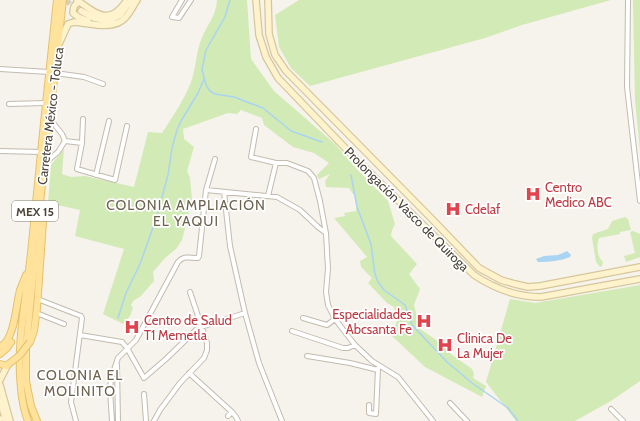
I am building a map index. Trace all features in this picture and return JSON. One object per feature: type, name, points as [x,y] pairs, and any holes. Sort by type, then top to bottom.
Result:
[{"type":"main road","name":"Carretera México - Toluca","points":[[37,421],[31,406],[26,381],[25,359],[50,119],[57,0]]},
{"type":"main road","name":"Carretera México - Toluca","points":[[28,421],[22,398],[19,349],[29,269],[45,103],[58,46],[63,0]]},
{"type":"main road","points":[[0,364],[9,365],[25,349],[34,331],[44,204],[41,194]]},
{"type":"main road","points":[[0,347],[5,344],[10,335],[20,289],[29,269]]},
{"type":"main road","points":[[0,354],[7,348],[10,342],[24,279]]},
{"type":"street","points":[[54,0],[55,17]]},
{"type":"street","points":[[100,25],[78,17],[73,13],[73,8],[78,1],[96,14],[106,16],[117,12],[127,0]]},
{"type":"street","points":[[81,11],[94,18],[109,21],[120,15],[131,0]]},
{"type":"street","points":[[58,46],[68,24],[74,22],[111,25],[122,22],[137,0]]},
{"type":"street","points":[[182,0],[172,17],[179,18],[191,0]]},
{"type":"street","name":"Prolongación Vasco de Quiroga","points":[[268,0],[269,34],[275,55],[286,71],[476,265],[489,275],[501,280],[528,286],[540,286],[640,267]]},
{"type":"street","points":[[628,0],[627,88],[640,201]]},
{"type":"street","name":"Prolongación Vasco de Quiroga","points":[[256,2],[259,34],[266,57],[278,78],[349,152],[466,268],[484,282],[498,289],[526,297],[541,297],[640,279]]},
{"type":"street","points":[[0,70],[52,73],[84,77],[103,84]]},
{"type":"street","points":[[9,104],[45,103]]},
{"type":"street","points":[[50,119],[65,140]]},
{"type":"street","points":[[83,119],[82,143],[77,170],[115,180],[127,126]]},
{"type":"street","points":[[96,175],[110,121]]},
{"type":"street","points":[[256,129],[251,157],[276,164],[287,162],[308,171],[314,178],[326,233],[328,270],[326,292],[328,305],[335,320],[355,345],[372,362],[398,377],[433,421]]},
{"type":"street","points":[[65,140],[82,143]]},
{"type":"street","points":[[45,163],[58,152],[65,140]]},
{"type":"street","points":[[349,152],[357,144]]},
{"type":"street","points":[[0,151],[40,152]]},
{"type":"street","points":[[112,421],[110,390],[111,379],[120,355],[136,340],[178,262],[182,258],[198,258],[199,256],[206,190],[215,159]]},
{"type":"street","points":[[268,196],[276,164]]},
{"type":"street","points":[[206,190],[268,196],[282,199],[300,210],[326,233]]},
{"type":"street","points":[[224,192],[230,246],[245,313],[259,363],[282,421]]},
{"type":"street","points":[[154,421],[160,410],[189,373],[204,358],[207,350],[207,343],[190,292]]},
{"type":"street","points":[[40,300],[81,316],[82,320],[71,402],[76,421]]},
{"type":"street","points":[[80,335],[120,341],[128,348],[144,378],[202,326],[245,313]]},
{"type":"street","points":[[39,314],[64,324]]},
{"type":"street","points":[[303,318],[327,325],[335,320]]},
{"type":"street","points":[[292,331],[343,348],[348,348],[355,345]]},
{"type":"street","points":[[307,356],[350,362],[378,370]]},
{"type":"street","points":[[117,361],[118,421]]},
{"type":"street","points":[[0,380],[9,365]]},
{"type":"street","points":[[368,405],[369,412],[376,414],[378,365]]},
{"type":"street","points":[[189,373],[232,412],[238,421]]},
{"type":"street","points":[[0,385],[10,421]]},
{"type":"street","points":[[144,394],[146,421]]},
{"type":"street","points":[[0,400],[6,421]]},
{"type":"street","points":[[450,403],[467,421]]},
{"type":"street","points":[[611,409],[622,421]]},
{"type":"street","points":[[228,416],[232,412]]},
{"type":"green space","points":[[217,0],[247,0],[251,59],[274,91],[335,144],[388,201],[395,224],[391,236],[417,264],[409,274],[420,289],[414,305],[420,329],[448,348],[451,354],[472,369],[474,374],[473,378],[486,386],[482,397],[425,367],[392,336],[397,320],[394,307],[387,303],[368,283],[372,278],[361,267],[360,261],[367,257],[334,218],[345,216],[344,213],[356,211],[356,198],[349,188],[326,187],[325,181],[330,174],[319,179],[317,175],[329,163],[314,153],[293,147],[264,125],[262,118],[241,110],[237,114],[228,113],[183,129],[184,139],[194,147],[187,171],[190,178],[192,200],[182,240],[176,249],[165,258],[153,272],[154,281],[140,297],[134,300],[131,305],[133,308],[130,316],[123,324],[103,314],[124,249],[75,236],[80,210],[48,203],[51,165],[64,149],[62,174],[71,177],[85,176],[134,187],[148,132],[162,133],[188,89],[193,77],[199,45],[215,11]]},
{"type":"green space","points":[[299,0],[611,0],[522,25],[485,38],[310,86],[291,68],[279,47],[275,15]]},
{"type":"green space","points":[[633,0],[640,0],[640,151],[635,100]]},
{"type":"green space","points":[[625,217],[628,219],[631,230],[620,232],[620,234],[599,238],[599,257],[603,262],[602,266],[600,267],[596,262],[592,238],[593,234],[608,229],[612,221]]},
{"type":"green space","points":[[633,231],[640,234],[640,257],[626,262],[624,256],[635,253],[630,232]]},
{"type":"green space","points":[[640,285],[640,381],[611,401],[575,421],[516,421],[486,382],[510,299],[535,303]]},
{"type":"water","points":[[567,251],[571,255],[570,257],[563,259],[538,262],[536,259],[544,256],[558,255]]},
{"type":"waterway","points":[[230,0],[225,17],[206,50],[202,70],[206,85],[210,91],[215,94],[234,97],[263,108],[291,131],[322,142]]},
{"type":"waterway","points":[[118,318],[126,293],[140,264],[156,219],[168,175],[172,148],[177,130],[198,93],[204,79]]},
{"type":"waterway","points":[[351,175],[357,207],[371,244],[375,274],[378,282],[384,290],[405,305],[412,325],[447,362],[472,383],[508,408],[518,421]]},
{"type":"tunnel","points":[[66,0],[81,11]]},
{"type":"place","name":"Centro Medico ABC","points":[[533,194]]},
{"type":"place","name":"Cdelaf","points":[[453,209]]},
{"type":"place","name":"Especialidades Abcsanta Fe","points":[[424,321]]},
{"type":"place","name":"Centro de Salud T1 Memetla","points":[[132,327]]},
{"type":"place","name":"Clinica De La Mujer","points":[[445,345]]},
{"type":"district","name":"COLONIA AMPLIACIÓN EL YAQUI","points":[[186,214]]},
{"type":"district","name":"COLONIA EL MOLINITO","points":[[80,384]]}]
